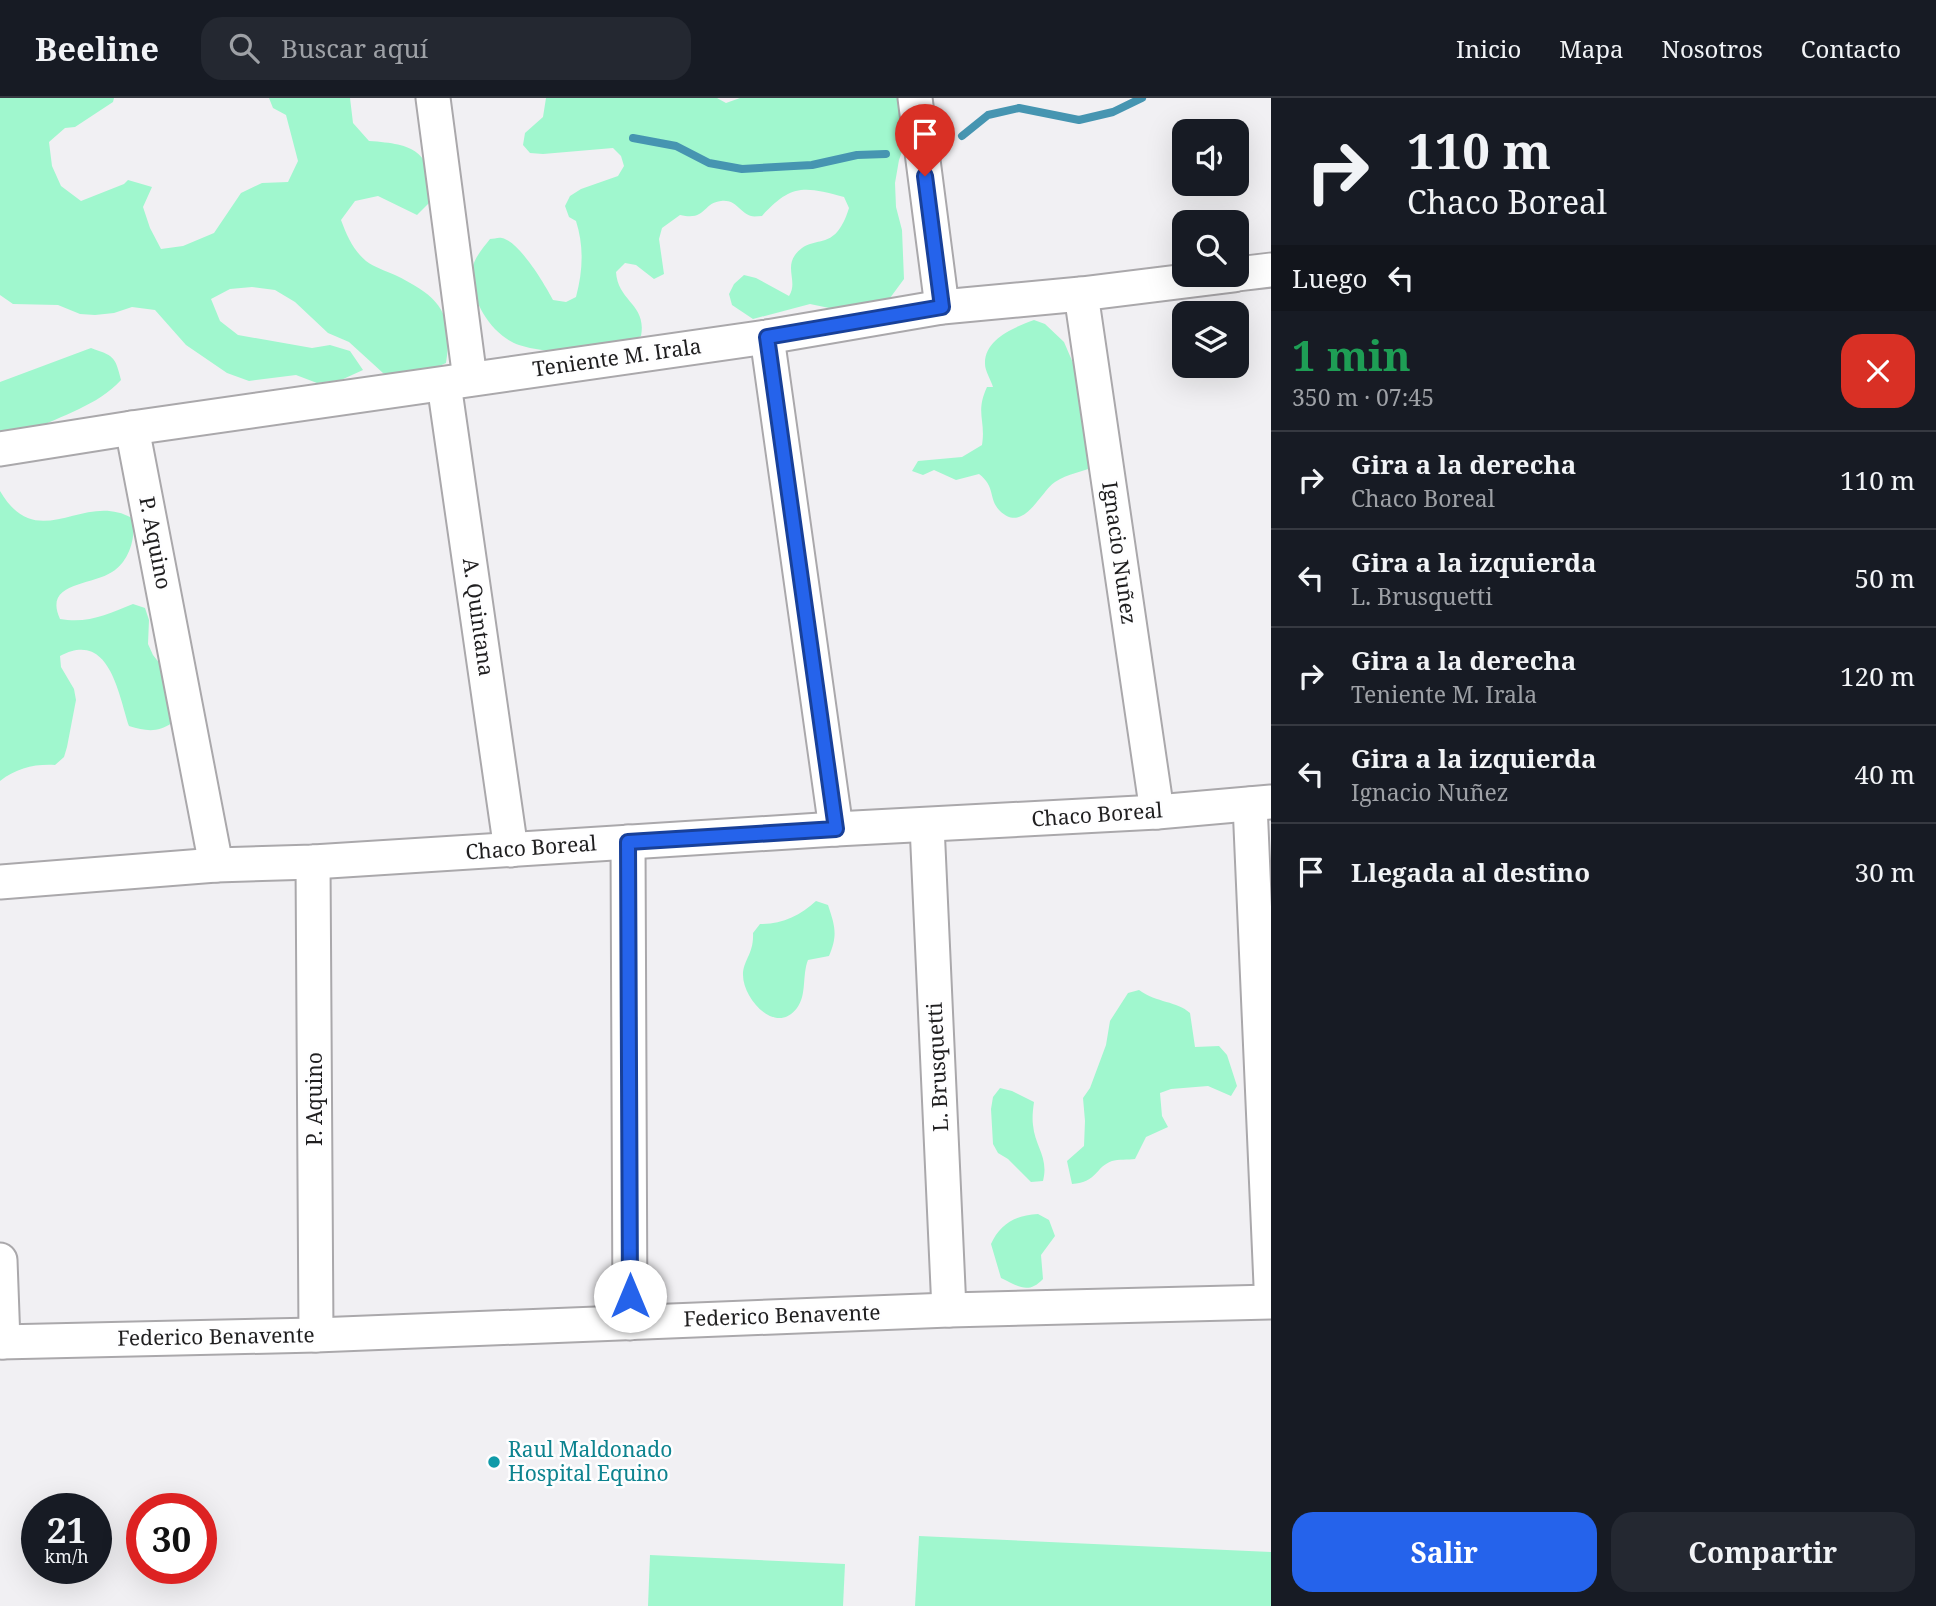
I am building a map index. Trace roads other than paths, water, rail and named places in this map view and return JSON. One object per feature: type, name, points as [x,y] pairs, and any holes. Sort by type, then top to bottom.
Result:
[{"type":"street","name":"A. Quintana","points":[[433,98],[457,381],[511,850]]},
{"type":"street","points":[[915,98],[942,307]]},
{"type":"street","name":"Teniente M. Irala","points":[[1249,273],[1271,270]]},
{"type":"street","name":"Teniente M. Irala","points":[[0,449],[767,337],[942,307],[1172,283]]},
{"type":"street","name":"Ignacio Nuñez","points":[[1081,294],[1157,812]]},
{"type":"street","points":[[767,337],[836,829]]},
{"type":"street","name":"P. Aquino","points":[[132,428],[216,865]]},
{"type":"street","points":[[1260,803],[1271,1284]]},
{"type":"street","name":"Chaco Boreal","points":[[0,882],[216,865],[313,862],[1157,812],[1260,803]]},
{"type":"street","name":"L. Brusquetti","points":[[927,825],[949,1310]]},
{"type":"street","points":[[628,842],[631,1322]]},
{"type":"street","name":"P. Aquino","points":[[313,862],[316,1335]]},
{"type":"street","points":[[0,1260],[2,1342]]},
{"type":"street","name":"Federico Benavente","points":[[2,1342],[316,1335],[949,1310],[1271,1302]]},
{"type":"waterway","points":[[962,136],[988,115],[1019,108],[1079,120],[1113,112],[1142,98]]},
{"type":"waterway","points":[[633,138],[676,146],[709,163],[742,169],[812,165],[857,155],[886,154]]},
{"type":"place","name":"Raul Maldonado Hospital Equino","points":[[494,1462]]}]
